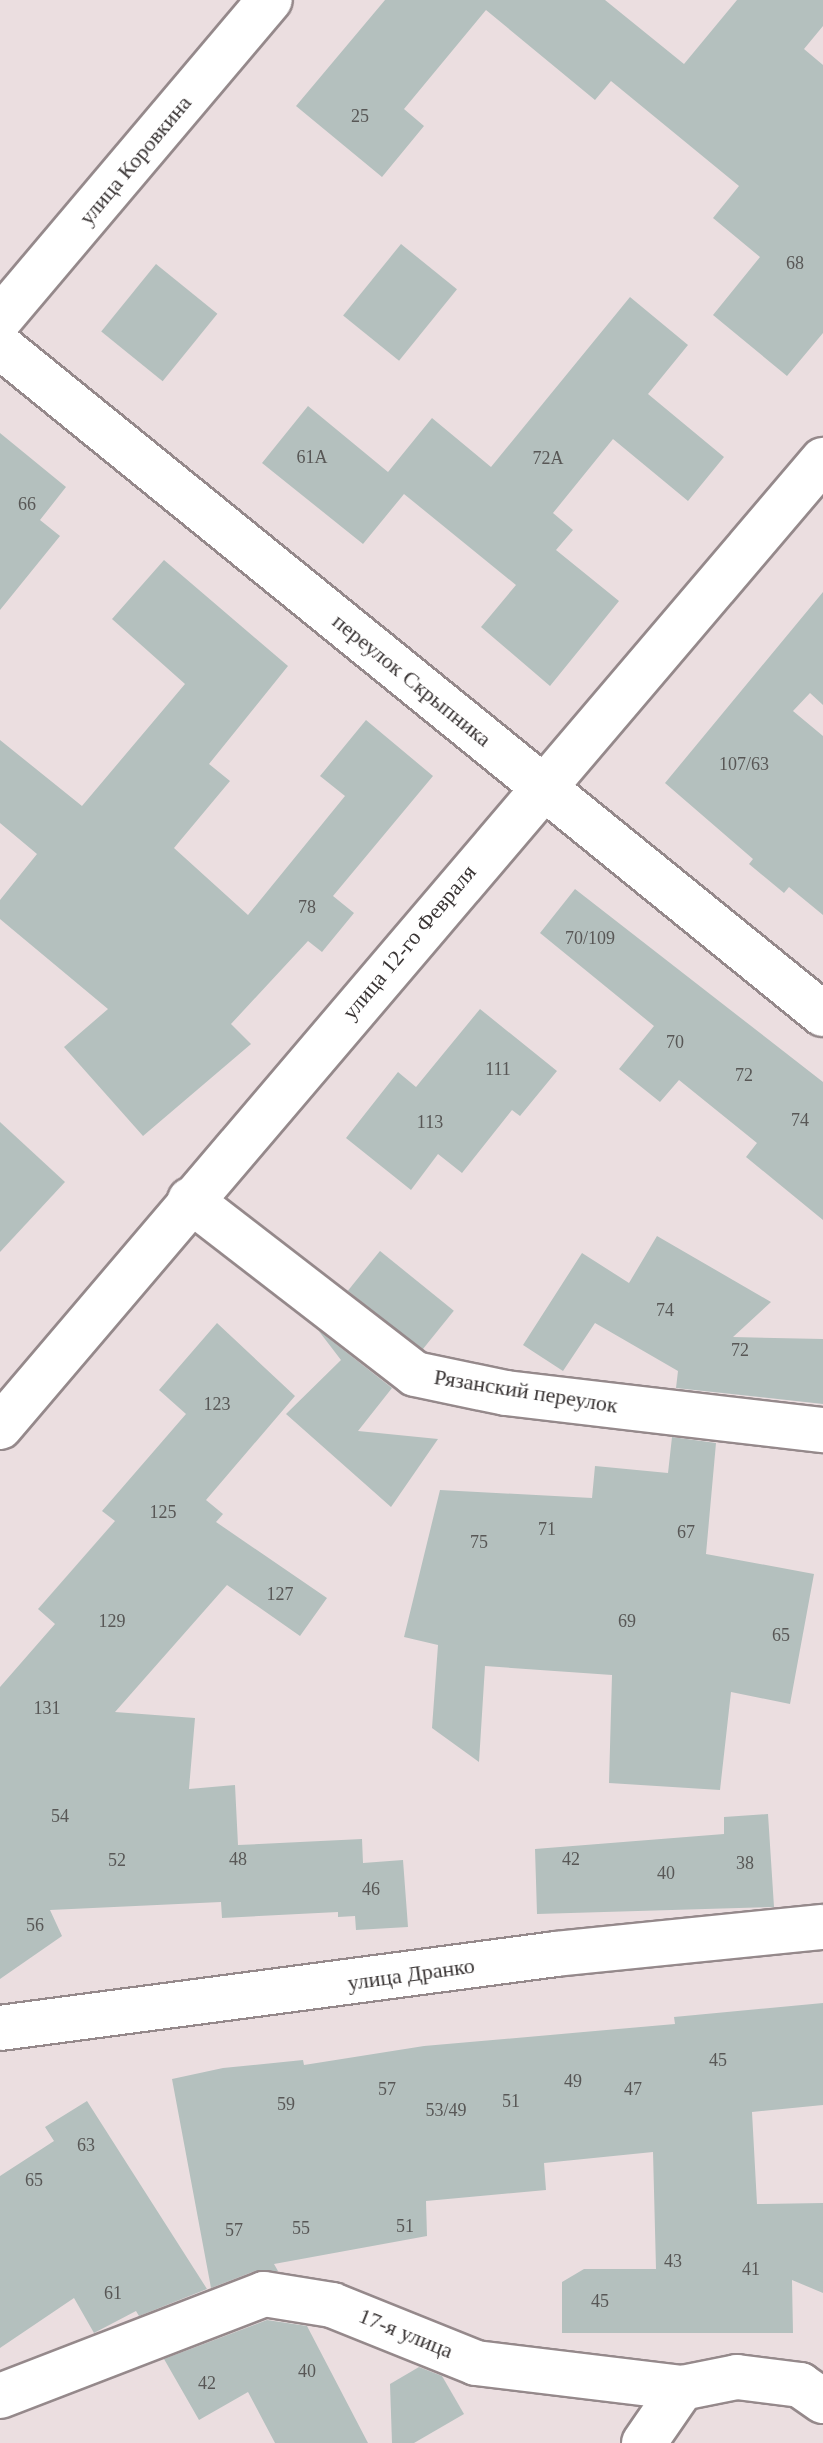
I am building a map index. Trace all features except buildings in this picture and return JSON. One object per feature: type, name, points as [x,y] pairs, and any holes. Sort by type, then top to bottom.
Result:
[{"type":"street","name":"улица Коровкина","points":[[0,319],[270,0]]},
{"type":"street","name":"переулок Скрыпника","points":[[0,346],[823,1014]]},
{"type":"street","name":"улица 12-го Февраля","points":[[0,1427],[542,785],[823,460]]},
{"type":"street","name":"Рязанский переулок","points":[[190,1200],[415,1374],[506,1393],[823,1430]]},
{"type":"street","name":"улица Дранко","points":[[0,2028],[556,1954],[823,1927]]},
{"type":"street","name":"17-я улица","points":[[0,2396],[264,2294],[332,2305],[381,2321],[476,2363],[682,2388],[737,2377],[800,2385],[823,2401]]},
{"type":"street","points":[[644,2443],[682,2388]]}]
